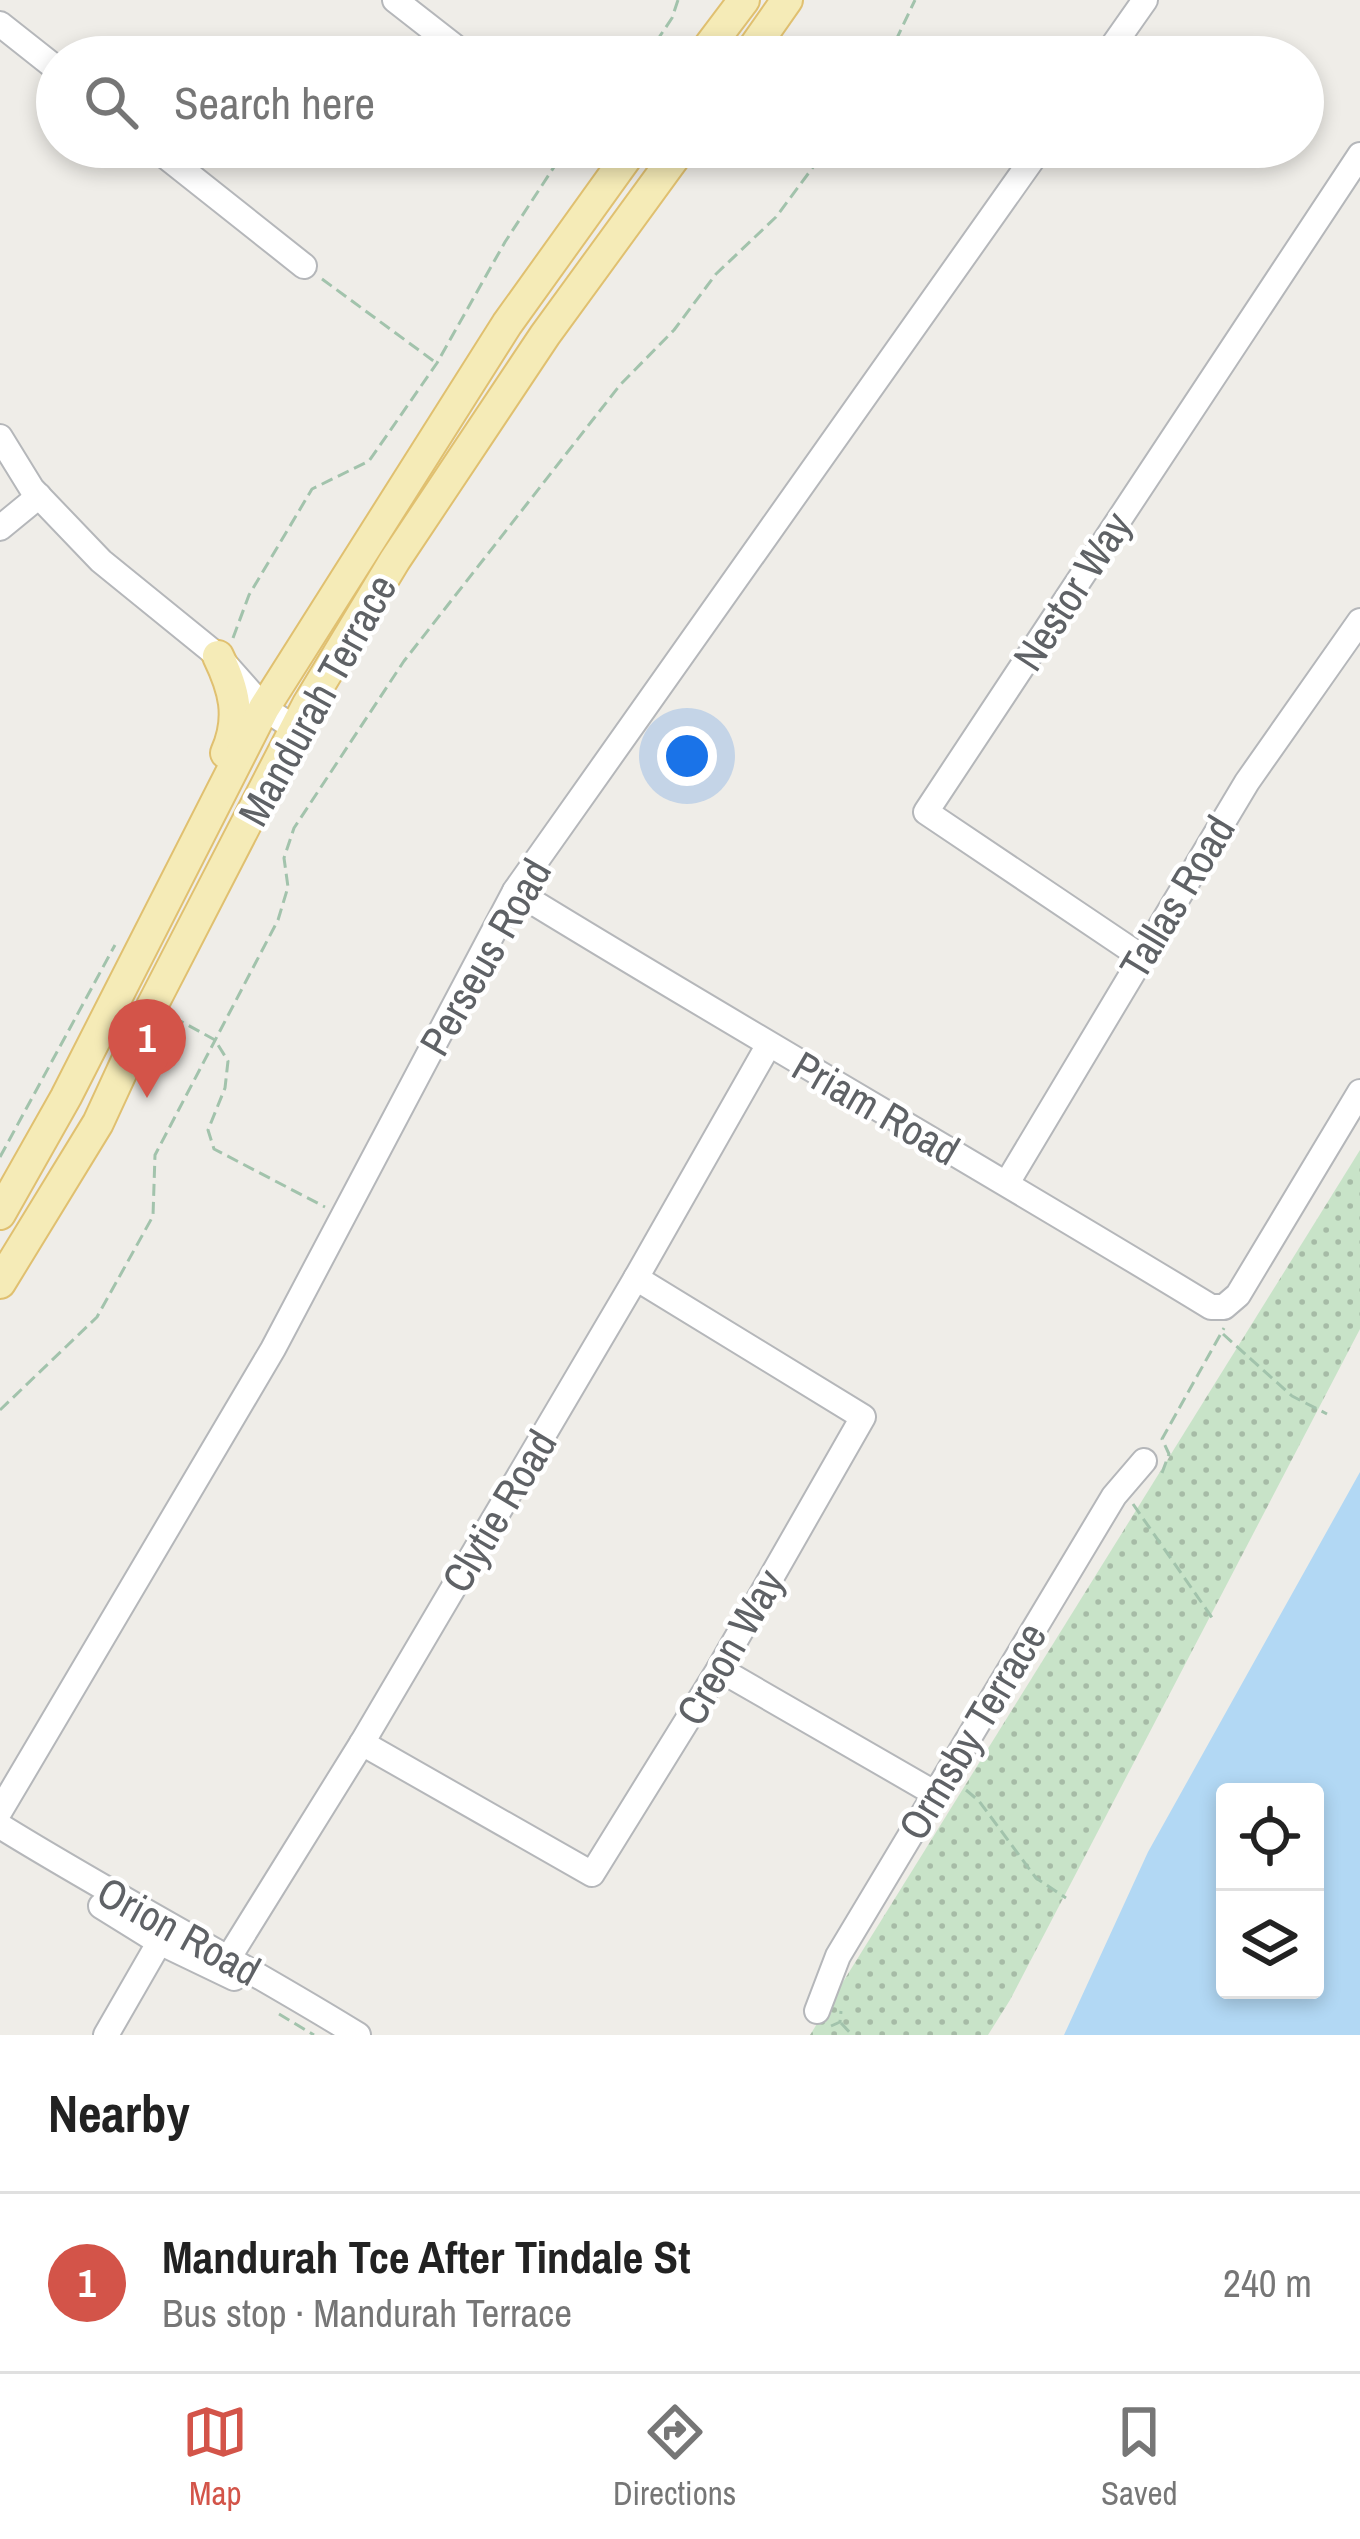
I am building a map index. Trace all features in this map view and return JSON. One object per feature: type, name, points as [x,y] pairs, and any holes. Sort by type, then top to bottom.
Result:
[{"type":"main road","points":[[716,36],[743,0]]},
{"type":"main road","points":[[762,36],[787,0]]},
{"type":"main road","name":"Mandurah Terrace","points":[[0,1214],[108,986],[271,698],[507,325],[619,168]]},
{"type":"main road","name":"Mandurah Terrace","points":[[0,1283],[98,1123],[152,1006],[302,717],[395,560],[545,334],[667,168]]},
{"type":"main road","points":[[214,806],[236,719],[233,688],[218,656]]},
{"type":"street","points":[[395,0],[441,36]]},
{"type":"street","points":[[1120,36],[1145,0]]},
{"type":"street","points":[[0,24],[36,52]]},
{"type":"street","name":"Nestor Way","points":[[1140,956],[926,812],[1360,155]]},
{"type":"street","points":[[180,168],[304,266]]},
{"type":"street","name":"Perseus Road","points":[[0,1811],[273,1349],[515,891],[1026,168]]},
{"type":"street","points":[[0,437],[39,496],[101,561],[271,698],[302,717]]},
{"type":"street","points":[[0,528],[39,496]]},
{"type":"street","name":"Tallas Road","points":[[1007,1183],[1247,782],[1360,620]]},
{"type":"street","name":"Priam Road","points":[[515,891],[1210,1307],[1224,1307],[1238,1295],[1360,1092]]},
{"type":"street","name":"Clytie Road","points":[[225,1963],[362,1743],[637,1278],[767,1046]]},
{"type":"street","name":"Creon Way","points":[[362,1743],[592,1874],[719,1669],[862,1417],[637,1278]]},
{"type":"street","name":"Ormsby Terrace","points":[[828,2017],[838,1956],[945,1787],[1114,1496],[1144,1461]]},
{"type":"street","points":[[719,1669],[945,1787]]},
{"type":"street","name":"Orion Road","points":[[0,1826],[164,1935]]},
{"type":"street","name":"Orion Road","points":[[0,1844],[358,2035]]},
{"type":"street","points":[[106,2035],[164,1935]]},
{"type":"street","name":"Orion Road","points":[[225,1963],[328,2035]]},
{"type":"path","points":[[660,36],[678,0]]},
{"type":"path","points":[[898,36],[915,0]]},
{"type":"path","points":[[218,656],[236,634],[249,595],[312,489],[369,461],[437,363],[553,168]]},
{"type":"path","points":[[0,1411],[97,1316],[154,1216],[154,1155],[278,920],[288,887],[284,858],[294,828],[392,678],[445,604],[620,386],[674,330],[716,274],[776,217],[812,168]]},
{"type":"path","points":[[304,266],[437,363]]},
{"type":"path","points":[[0,1157],[108,986],[117,940]]},
{"type":"path","points":[[152,1006],[215,1040],[228,1061],[225,1088],[208,1130],[214,1149],[333,1210]]},
{"type":"path","points":[[1222,1333],[1292,1396],[1328,1414]]},
{"type":"path","points":[[1129,1498],[1213,1619]]},
{"type":"path","points":[[945,1787],[979,1801],[1036,1878],[1066,1898]]},
{"type":"path","points":[[274,2011],[314,2035]]},
{"type":"path","points":[[828,2017],[852,2035]]},
{"type":"green space","points":[[1360,1150],[1360,1329],[1010,2000],[988,2035],[810,2035]]},
{"type":"water","points":[[1360,1472],[1360,2035],[1064,2035],[1148,1852]]},
{"type":"place","name":"Mandurah Tce After Tindale St","points":[[147,1098]]}]
